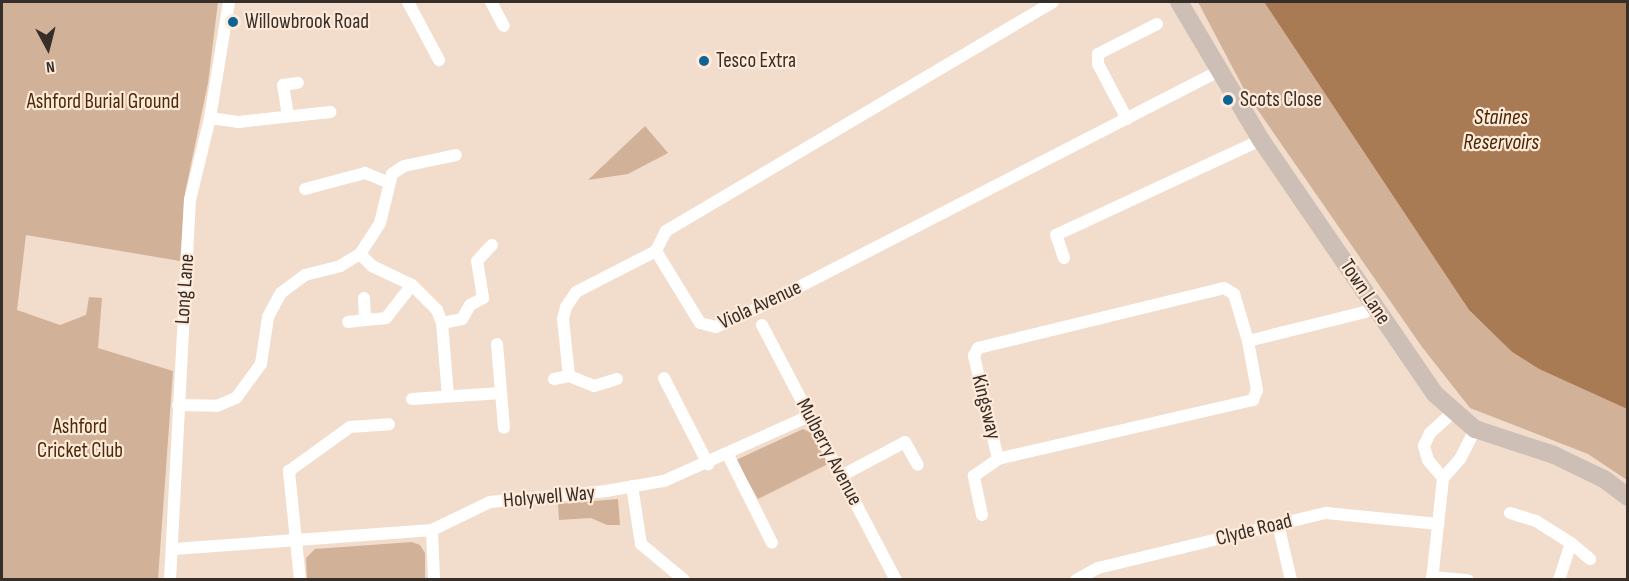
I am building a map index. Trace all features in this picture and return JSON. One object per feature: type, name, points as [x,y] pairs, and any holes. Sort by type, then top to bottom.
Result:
[{"type":"main road","name":"Town Lane","points":[[1179,2],[1262,140],[1436,394],[1453,412],[1475,429],[1554,455],[1604,479],[1628,497]]},
{"type":"street","name":"Long Lane","points":[[171,579],[190,200],[210,118],[229,2]]},
{"type":"street","points":[[408,2],[439,60]]},
{"type":"street","points":[[491,2],[504,26]]},
{"type":"street","points":[[569,376],[563,319],[570,299],[586,286],[656,251],[666,231],[1053,2]]},
{"type":"street","points":[[1127,119],[1098,64],[1098,54],[1157,24]]},
{"type":"street","name":"Viola Avenue","points":[[656,251],[700,323],[716,327],[1219,71]]},
{"type":"street","points":[[288,116],[283,85],[298,83]]},
{"type":"street","points":[[210,118],[238,122],[330,112]]},
{"type":"street","points":[[1064,258],[1056,235],[1262,140]]},
{"type":"street","points":[[178,405],[217,406],[236,398],[261,364],[268,317],[281,293],[305,275],[340,266],[360,254],[380,223],[387,182],[404,166],[456,155]]},
{"type":"street","points":[[305,189],[365,173],[387,182]]},
{"type":"street","points":[[442,323],[462,319],[470,305],[483,298],[477,261],[492,245]]},
{"type":"street","points":[[360,254],[372,266],[412,285],[437,310],[442,323],[448,396]]},
{"type":"street","points":[[348,322],[386,318],[412,285]]},
{"type":"street","name":"Kingsway","points":[[1224,288],[1234,294],[1248,341],[1257,390],[1253,400],[998,459],[974,356],[978,348],[1224,288]]},
{"type":"street","points":[[364,298],[365,320]]},
{"type":"street","points":[[1248,341],[1365,312],[1375,306]]},
{"type":"street","name":"Mulberry Avenue","points":[[762,325],[896,579]]},
{"type":"street","points":[[497,344],[504,428]]},
{"type":"street","points":[[554,379],[569,376],[594,386],[617,379]]},
{"type":"street","points":[[664,378],[708,464]]},
{"type":"street","points":[[412,399],[501,393]]},
{"type":"street","points":[[1443,478],[1428,460],[1424,446],[1430,433],[1453,412]]},
{"type":"street","name":"Holywell Way","points":[[174,549],[432,530],[490,502],[632,486],[664,480],[729,455],[809,416]]},
{"type":"street","points":[[300,579],[289,471],[350,427],[389,424]]},
{"type":"street","points":[[1468,579],[1432,578],[1443,478],[1460,459],[1475,429]]},
{"type":"street","points":[[842,476],[905,442],[918,465]]},
{"type":"street","points":[[729,455],[772,543]]},
{"type":"street","points":[[982,515],[974,476],[998,459]]},
{"type":"street","points":[[632,486],[641,544],[684,579]]},
{"type":"street","name":"Clyde Road","points":[[1076,579],[1098,568],[1326,513],[1438,524]]},
{"type":"street","points":[[1510,513],[1536,521],[1572,543],[1590,560]]},
{"type":"street","points":[[1278,524],[1291,579]]},
{"type":"street","points":[[432,530],[434,579]]},
{"type":"street","points":[[1559,579],[1572,543]]},
{"type":"green space","points":[[2,2],[218,2],[208,83],[185,193],[180,261],[26,235],[17,310],[60,325],[86,315],[89,297],[102,298],[98,348],[173,371],[158,579],[2,579]]},
{"type":"green space","points":[[1198,2],[1264,2],[1469,310],[1512,352],[1539,369],[1627,409],[1627,480],[1588,454],[1470,408],[1422,347],[1246,93]]},
{"type":"green space","points":[[645,126],[668,153],[628,174],[588,180]]},
{"type":"green space","points":[[803,429],[814,434],[828,464],[758,499],[736,460]]},
{"type":"green space","points":[[618,499],[620,525],[607,525],[591,518],[559,520],[558,504]]},
{"type":"green space","points":[[412,542],[420,545],[425,553],[425,579],[307,579],[306,558],[315,549]]},
{"type":"water","name":"Staines Reservoirs","points":[[1264,2],[1627,2],[1627,409],[1539,369],[1512,352],[1469,310]]},
{"type":"place","name":"Willowbrook Road","points":[[233,22]]},
{"type":"place","name":"Tesco Extra","points":[[704,61]]},
{"type":"place","name":"Scots Close","points":[[1228,100]]},
{"type":"park label","name":"Ashford Burial Ground","points":[[103,102]]},
{"type":"park label","name":"Ashford Cricket Club","points":[[80,439]]}]
